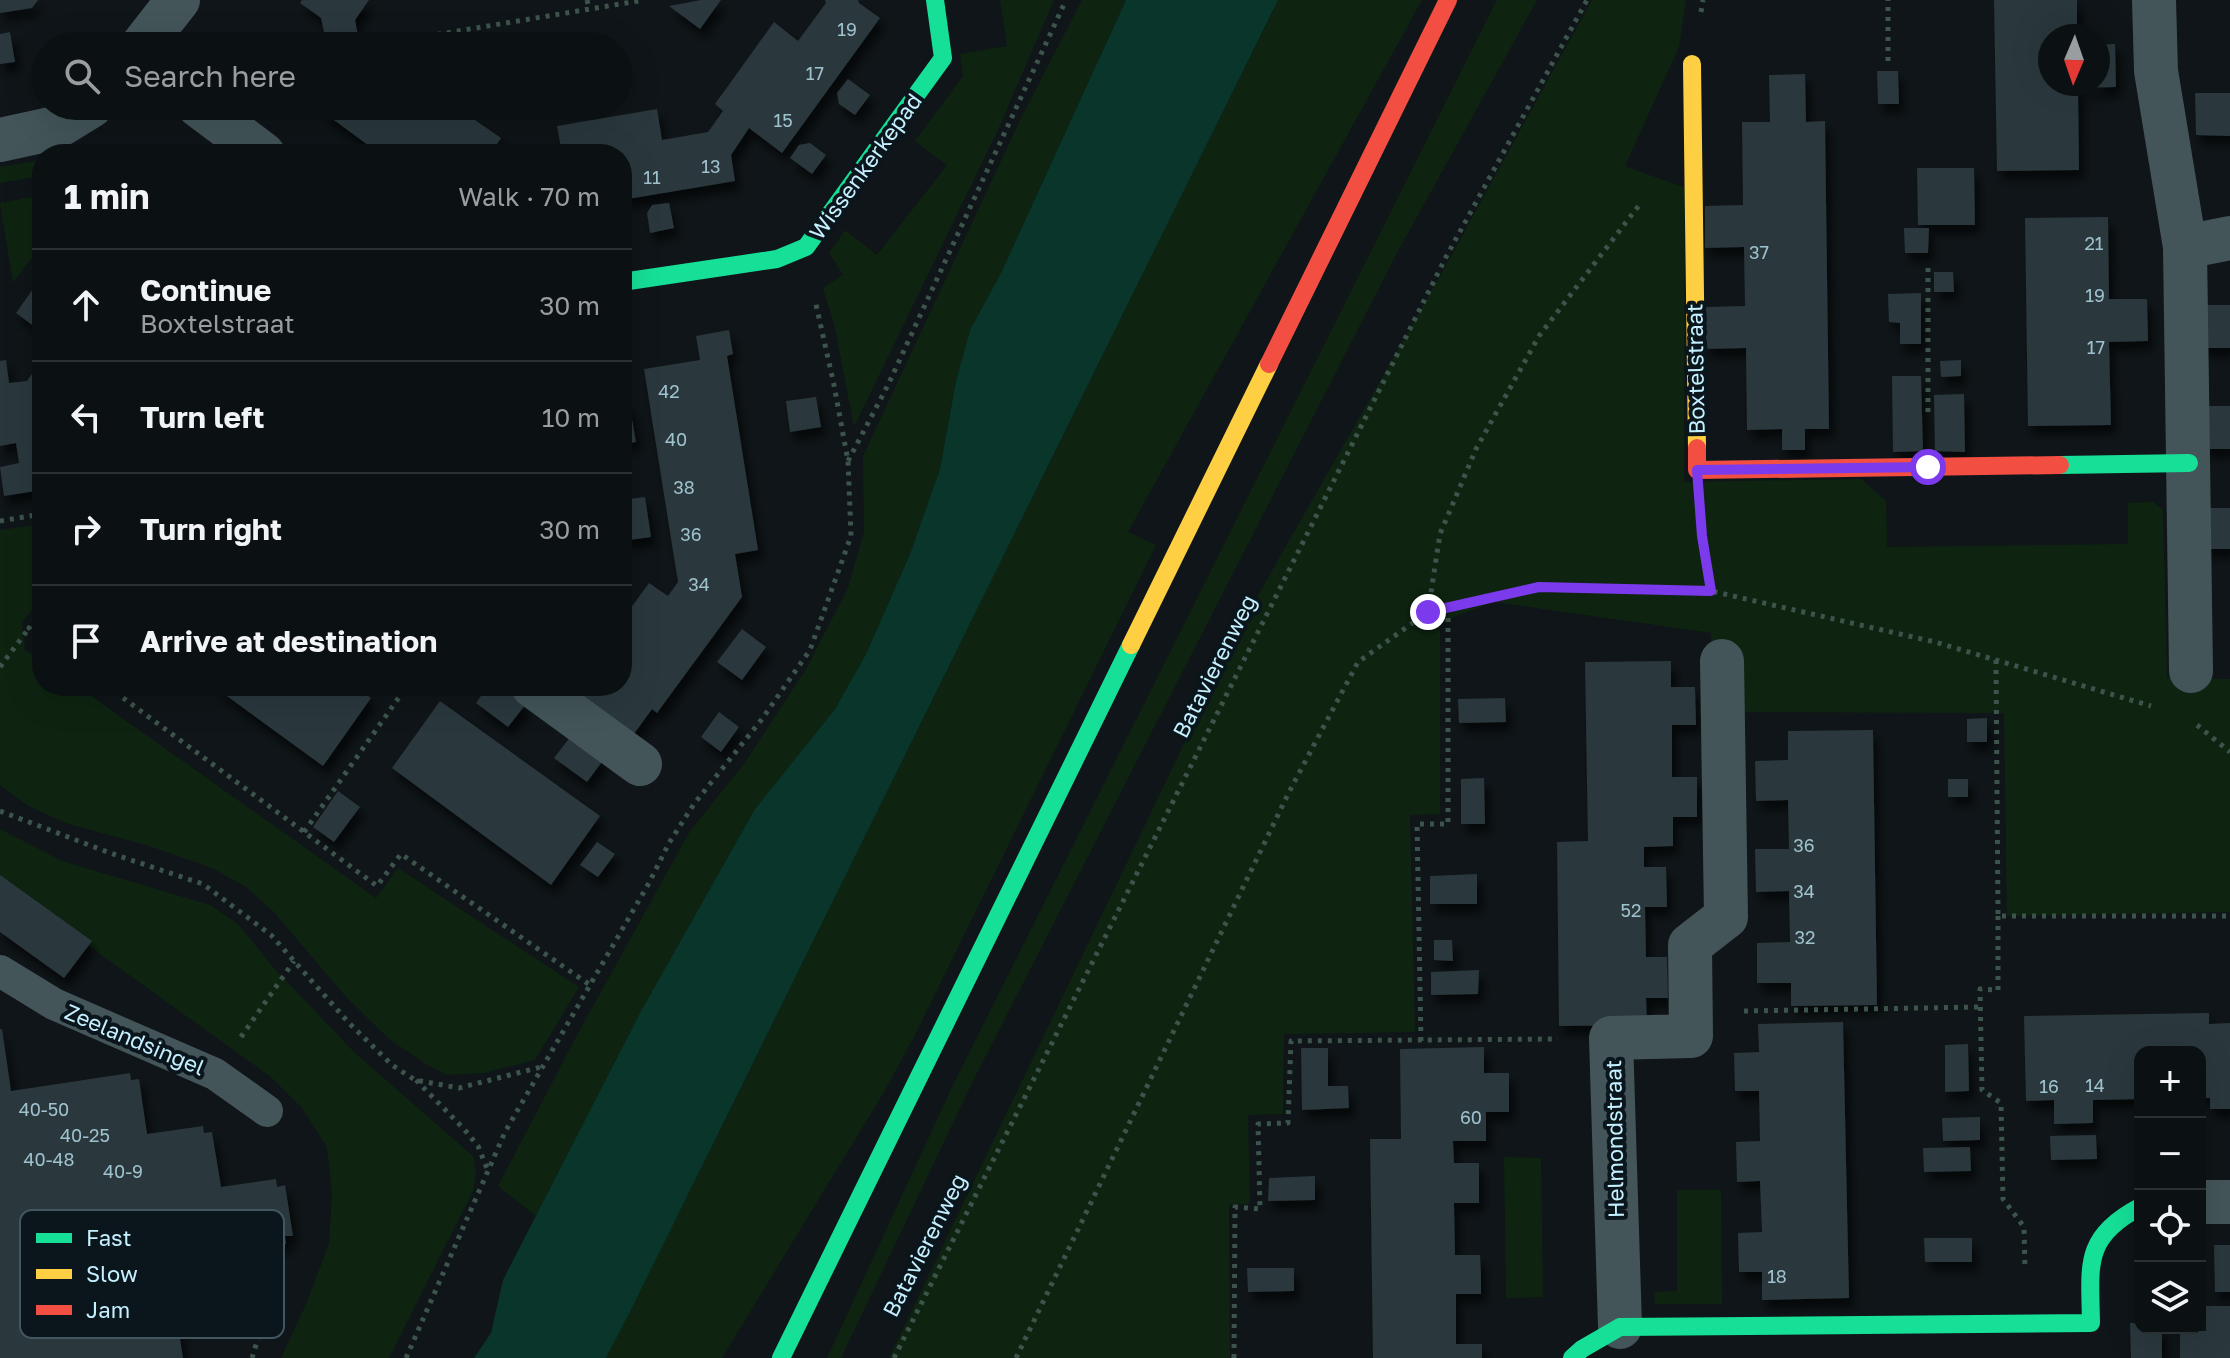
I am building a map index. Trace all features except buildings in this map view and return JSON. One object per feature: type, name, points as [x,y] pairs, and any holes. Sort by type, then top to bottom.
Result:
[{"type":"street","points":[[153,32],[178,0]]},
{"type":"street","name":"Wissenkerkepad","points":[[632,281],[777,259],[806,247],[943,58],[935,0]]},
{"type":"street","points":[[781,1358],[1448,0]]},
{"type":"street","points":[[2154,0],[2156,71],[2185,247],[2191,671]]},
{"type":"street","name":"Boxtelstraat","points":[[1692,64],[1697,470]]},
{"type":"street","points":[[0,140],[55,128],[68,120]]},
{"type":"street","points":[[218,120],[250,144]]},
{"type":"street","points":[[2185,247],[2230,238]]},
{"type":"street","points":[[1697,470],[2189,463]]},
{"type":"street","points":[[1691,1011],[1690,945],[1726,917],[1722,661]]},
{"type":"street","points":[[547,696],[640,764]]},
{"type":"street","name":"Helmondstraat","points":[[1620,1327],[1611,1038],[1691,1036],[1691,1011]]},
{"type":"street","points":[[2206,1202],[2230,1202]]},
{"type":"street","points":[[1572,1358],[1620,1327],[2091,1323],[2091,1266],[2099,1238],[2119,1216],[2134,1210]]},
{"type":"lane","name":"Zeelandsingel","points":[[0,971],[54,1004],[215,1074],[267,1111]]},
{"type":"path","points":[[587,0],[589,8]]},
{"type":"path","points":[[449,32],[644,0]]},
{"type":"path","points":[[848,461],[888,385],[1066,0]]},
{"type":"path","name":"Batavierenweg","points":[[894,1358],[1446,257],[1587,0]]},
{"type":"path","points":[[1888,0],[1888,61]]},
{"type":"path","points":[[1428,612],[1440,534],[1476,449],[1539,336],[1655,185],[1691,162]]},
{"type":"path","points":[[406,1358],[505,1132],[541,1067],[694,804],[762,719],[810,650],[851,536],[848,461],[806,247]]},
{"type":"path","points":[[1928,268],[1928,467]]},
{"type":"path","points":[[1697,470],[1702,536],[1711,591]]},
{"type":"path","points":[[0,521],[32,516]]},
{"type":"path","points":[[1016,1358],[1289,792],[1358,662],[1428,612],[1539,587],[1711,591],[1935,642],[2162,710]]},
{"type":"path","points":[[1421,1041],[1417,824],[1448,824],[1448,607]]},
{"type":"path","points":[[0,667],[32,624]]},
{"type":"path","points":[[1996,660],[1998,990],[1980,989],[1982,1090],[2001,1103],[2003,1199],[2024,1227],[2027,1323]]},
{"type":"path","points":[[120,696],[377,886],[401,854],[590,985]]},
{"type":"path","points":[[304,832],[400,696]]},
{"type":"path","points":[[2189,722],[2202,728],[2230,752]]},
{"type":"path","points":[[0,811],[203,884],[271,935],[349,1023],[392,1065],[415,1080],[464,1129],[478,1146],[489,1172]]},
{"type":"path","points":[[1998,916],[2230,916]]},
{"type":"path","points":[[215,1074],[294,961]]},
{"type":"path","points":[[1691,1011],[1980,1007]]},
{"type":"path","points":[[1234,1358],[1235,1207],[1260,1209],[1258,1124],[1288,1123],[1291,1041],[1611,1038]]},
{"type":"path","points":[[415,1080],[459,1088],[541,1067]]},
{"type":"path","points":[[252,1358],[260,1338]]},
{"type":"shaded area","points":[[1000,0],[1054,0],[997,132],[854,427],[835,328],[823,288],[843,275],[829,253],[845,230],[877,255],[947,165],[915,141],[963,76],[960,54],[1007,46]]},
{"type":"shaded area","points":[[1082,0],[1126,0],[1001,273],[970,330],[956,381],[940,469],[910,554],[866,654],[835,709],[755,809],[641,1011],[536,1216],[498,1186],[690,831],[744,764],[806,669],[848,588],[864,532],[863,456],[1022,116]]},
{"type":"shaded area","points":[[1126,0],[1278,0],[606,1358],[474,1358],[491,1333],[503,1280],[641,1011],[755,809],[835,709],[866,654],[910,554],[940,469],[956,381],[970,330],[1001,273]]},
{"type":"shaded area","points":[[1278,0],[1422,0],[1128,532],[1156,545],[884,1092],[722,1358],[606,1358],[630,1312]]},
{"type":"shaded area","points":[[1497,0],[1537,0],[1397,253],[973,1081],[841,1358],[827,1358],[952,1087]]},
{"type":"shaded area","points":[[1592,0],[1686,0],[1679,47],[1625,166],[1685,188],[1684,482],[1861,479],[1886,501],[1887,547],[2128,544],[2128,503],[2153,502],[2163,510],[2167,678],[2230,679],[2230,912],[2007,916],[2004,713],[1712,712],[1711,633],[1494,602],[1440,622],[1440,814],[1410,815],[1415,1032],[1284,1034],[1283,1114],[1248,1115],[1250,1204],[1229,1205],[1230,1358],[889,1358],[1241,625],[1440,276]]},
{"type":"shaded area","points":[[32,162],[32,178],[0,183],[0,167]]},
{"type":"shaded area","points":[[32,197],[32,257],[13,283],[0,203]]},
{"type":"shaded area","points":[[32,525],[32,609],[22,623],[25,650],[32,655],[32,696],[91,696],[376,898],[398,868],[579,987],[535,1060],[484,1073],[447,1075],[389,1039],[346,997],[274,912],[246,887],[212,868],[146,845],[65,823],[27,805],[0,785],[0,530]]},
{"type":"shaded area","points":[[0,829],[62,861],[210,905],[238,924],[273,967],[355,1053],[473,1156],[476,1173],[473,1191],[389,1358],[281,1358],[329,1244],[332,1195],[327,1147],[302,1108],[271,1077],[0,882]]},
{"type":"shaded area","points":[[1504,1157],[1541,1158],[1543,1297],[1506,1298]]},
{"type":"shaded area","points":[[1677,1190],[1721,1190],[1722,1304],[1655,1304],[1654,1292],[1677,1291]]},
{"type":"traffic: fast","points":[[632,281],[777,259],[806,247],[943,58],[935,0]]},
{"type":"traffic: fast","points":[[2060,465],[2189,463]]},
{"type":"traffic: fast","points":[[781,1358],[1131,645]]},
{"type":"traffic: fast","points":[[1572,1358],[1620,1327],[2091,1323],[2090,1285],[2094,1254],[2108,1230],[2134,1210]]},
{"type":"traffic: slow","points":[[1692,64],[1697,448]]},
{"type":"traffic: slow","points":[[1131,645],[1269,364]]},
{"type":"traffic: jam","points":[[1269,364],[1448,0]]},
{"type":"traffic: jam","points":[[1697,448],[1697,470],[2060,465]]},
{"type":"route","points":[[1428,612],[1539,587],[1711,591],[1702,536],[1697,470],[1928,467]]}]
